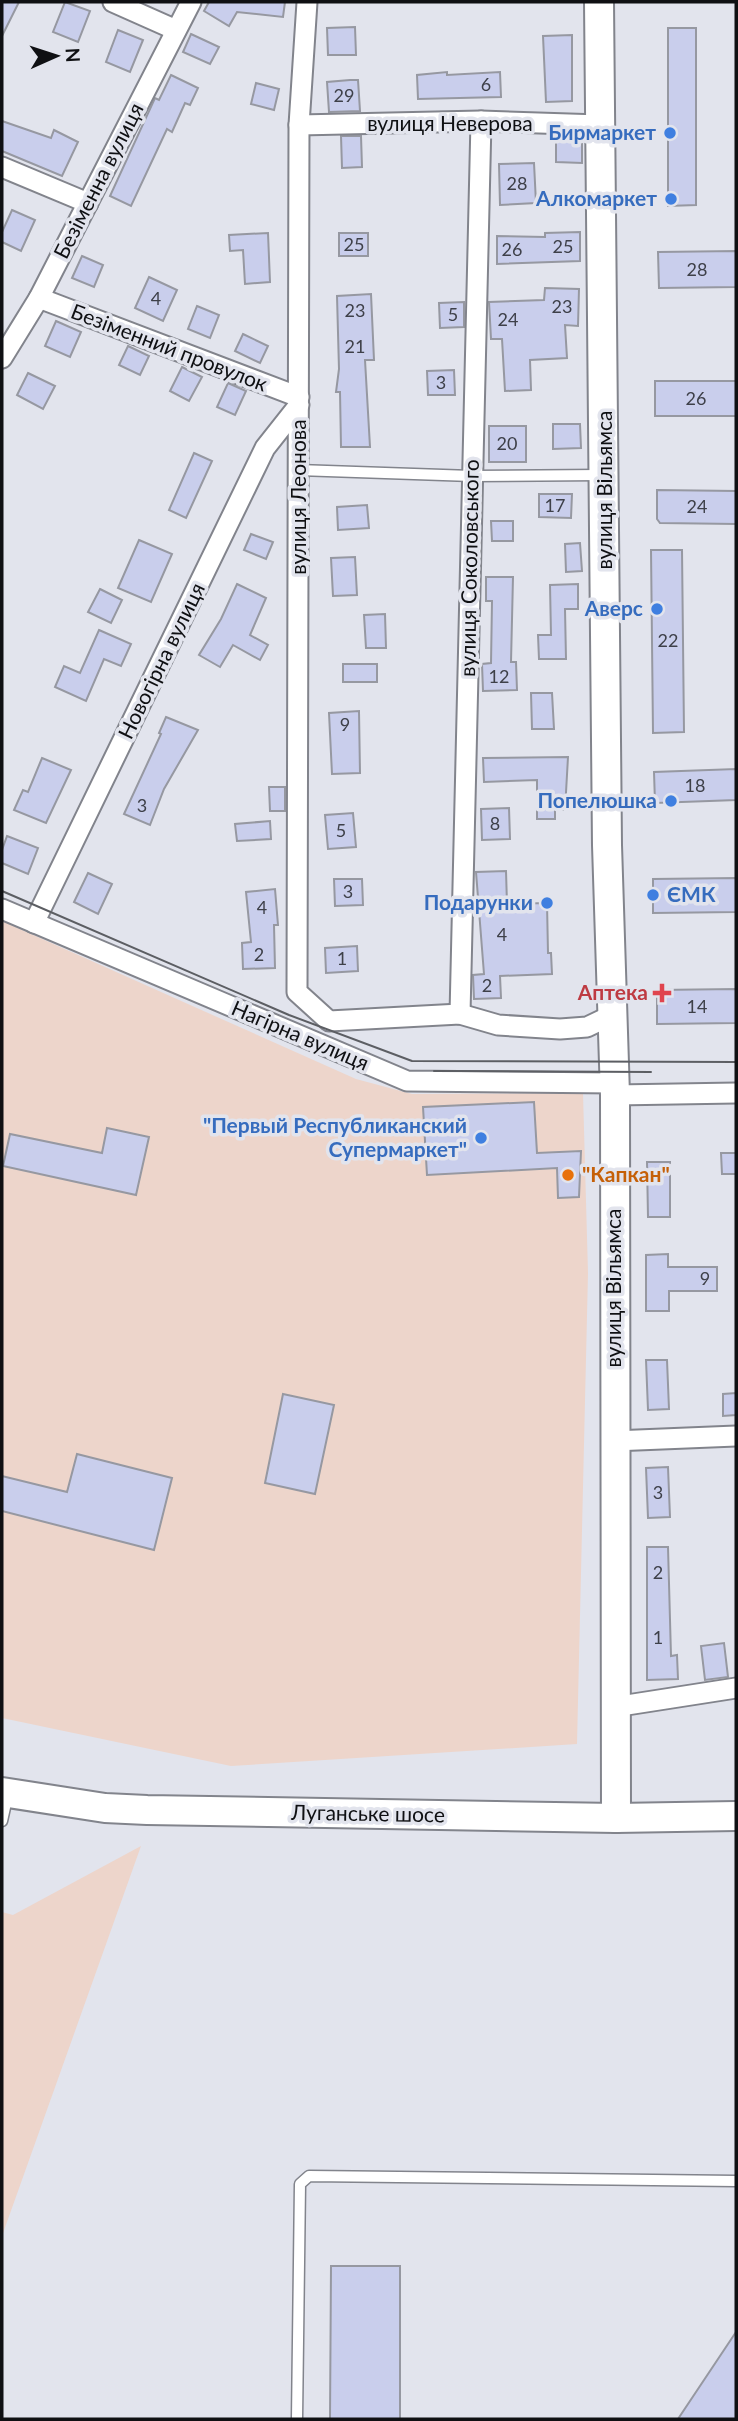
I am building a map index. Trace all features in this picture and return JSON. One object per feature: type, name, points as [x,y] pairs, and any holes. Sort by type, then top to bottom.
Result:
[{"type":"street","points":[[113,2],[176,30]]},
{"type":"street","name":"Безіменна вулиця","points":[[2,358],[39,298],[191,2]]},
{"type":"street","name":"вулиця Леонова","points":[[307,2],[299,125],[297,992],[329,1021],[460,1014]]},
{"type":"street","name":"вулиця Вільямса","points":[[600,2],[607,845],[615,1089],[613,1441],[616,1818]]},
{"type":"street","name":"вулиця Неверова","points":[[299,125],[481,121],[600,125]]},
{"type":"street","name":"вулиця Соколовського","points":[[460,1014],[481,121]]},
{"type":"street","points":[[2,167],[89,203]]},
{"type":"street","name":"Безіменний провулок","points":[[39,298],[299,401]]},
{"type":"street","name":"Новогірна вулиця","points":[[34,923],[265,448],[299,401]]},
{"type":"street","name":"Нагірна вулиця","points":[[2,909],[407,1082],[736,1093]]},
{"type":"street","points":[[460,1014],[498,1025],[560,1029],[587,1027],[612,1015]]},
{"type":"street","points":[[613,1441],[736,1436]]},
{"type":"street","points":[[614,1707],[736,1688]]},
{"type":"street","name":"Луганське шосе","points":[[5,1792],[105,1808],[147,1810],[616,1818],[736,1816]]},
{"type":"lane","points":[[298,470],[472,476],[604,475]]},
{"type":"lane","points":[[2,1821],[5,1792]]},
{"type":"lane","points":[[297,2419],[300,2184],[309,2176],[736,2181]]},
{"type":"shaded area","points":[[2,921],[356,1079],[412,1094],[583,1093],[588,1273],[577,1744],[231,1766],[2,1718]]},
{"type":"shaded area","points":[[141,1846],[2,2236],[2,1912],[13,1915]]},
{"type":"building","points":[[2,2],[19,2],[2,36]]},
{"type":"building","points":[[65,2],[90,11],[78,42],[53,32]]},
{"type":"building","points":[[209,2],[285,2],[283,17],[237,12],[229,26],[204,11]]},
{"type":"building","points":[[355,27],[356,55],[328,55],[327,28]]},
{"type":"building","points":[[668,28],[696,28],[696,205],[668,206]]},
{"type":"building","points":[[118,30],[143,40],[130,72],[106,62]]},
{"type":"building","points":[[191,34],[219,47],[210,64],[183,52]]},
{"type":"building","points":[[572,35],[572,101],[546,102],[543,36]]},
{"type":"building","points":[[447,72],[447,75],[500,72],[501,97],[418,99],[417,75]]},
{"type":"building","points":[[171,75],[198,88],[190,105],[185,103],[172,132],[167,129],[131,206],[110,196],[155,98],[159,100]]},
{"type":"building","points":[[358,80],[360,111],[329,112],[327,82]]},
{"type":"building","points":[[256,83],[279,89],[274,110],[251,104]]},
{"type":"building","points":[[2,121],[51,138],[54,130],[78,142],[62,176],[2,151]]},
{"type":"building","points":[[341,136],[361,136],[362,167],[342,168]]},
{"type":"building","points":[[556,136],[582,137],[582,163],[556,162]]},
{"type":"building","points":[[534,163],[536,203],[500,205],[499,164]]},
{"type":"building","points":[[12,210],[35,220],[21,251],[2,242],[2,232]]},
{"type":"building","points":[[580,232],[580,261],[497,264],[497,236],[545,237],[545,233]]},
{"type":"building","points":[[268,233],[270,282],[245,284],[243,250],[230,251],[229,235]]},
{"type":"building","points":[[339,233],[368,233],[368,256],[339,256]]},
{"type":"building","points":[[736,251],[736,287],[659,288],[658,252]]},
{"type":"building","points":[[82,256],[103,265],[94,287],[72,278]]},
{"type":"building","points":[[149,277],[177,290],[163,321],[135,308]]},
{"type":"building","points":[[545,288],[579,289],[578,326],[565,325],[567,358],[530,360],[531,390],[505,391],[502,339],[491,339],[489,302],[544,300]]},
{"type":"building","points":[[371,294],[374,360],[365,360],[370,447],[341,447],[340,392],[336,392],[339,369],[337,296]]},
{"type":"building","points":[[464,302],[464,327],[440,328],[439,303]]},
{"type":"building","points":[[197,306],[219,315],[210,338],[188,329]]},
{"type":"building","points":[[56,321],[81,332],[70,357],[45,346]]},
{"type":"building","points":[[243,334],[268,346],[260,363],[235,351]]},
{"type":"building","points":[[128,346],[149,356],[140,375],[119,365]]},
{"type":"building","points":[[182,367],[202,377],[189,401],[170,391]]},
{"type":"building","points":[[454,370],[455,395],[428,395],[427,371]]},
{"type":"building","points":[[28,373],[55,386],[43,409],[17,395]]},
{"type":"building","points":[[655,381],[736,381],[736,416],[655,416]]},
{"type":"building","points":[[228,383],[246,391],[235,415],[217,407]]},
{"type":"building","points":[[553,424],[580,424],[581,448],[553,449]]},
{"type":"building","points":[[489,426],[526,426],[526,462],[489,462]]},
{"type":"building","points":[[194,453],[212,461],[186,518],[169,510]]},
{"type":"building","points":[[657,490],[736,491],[736,524],[660,523],[657,519]]},
{"type":"building","points":[[539,494],[572,494],[571,518],[539,517]]},
{"type":"building","points":[[367,505],[369,528],[338,530],[337,507]]},
{"type":"building","points":[[491,521],[513,521],[513,541],[492,541]]},
{"type":"building","points":[[251,534],[273,542],[266,559],[244,550]]},
{"type":"building","points":[[139,540],[172,554],[151,602],[118,588]]},
{"type":"building","points":[[580,543],[582,571],[566,572],[565,544]]},
{"type":"building","points":[[651,550],[682,550],[684,732],[653,733]]},
{"type":"building","points":[[355,557],[357,595],[333,596],[331,558]]},
{"type":"building","points":[[486,577],[513,577],[511,662],[516,662],[517,690],[483,691],[482,664],[491,663],[492,601],[486,601]]},
{"type":"building","points":[[237,584],[266,598],[250,635],[268,645],[260,660],[233,645],[220,667],[199,655],[221,619]]},
{"type":"building","points":[[578,584],[578,609],[565,609],[566,659],[539,659],[538,635],[551,635],[550,585]]},
{"type":"building","points":[[100,589],[122,600],[111,623],[88,612]]},
{"type":"building","points":[[385,614],[386,648],[366,648],[364,615]]},
{"type":"building","points":[[99,630],[131,644],[121,666],[104,659],[86,701],[55,687],[64,666],[80,673]]},
{"type":"building","points":[[343,664],[377,664],[377,682],[343,682]]},
{"type":"building","points":[[531,693],[552,693],[554,729],[532,729]]},
{"type":"building","points":[[359,711],[360,773],[332,774],[329,713]]},
{"type":"building","points":[[166,717],[198,730],[164,789],[150,825],[124,814],[161,734],[159,733]]},
{"type":"building","points":[[568,757],[565,810],[555,810],[555,819],[537,819],[537,780],[484,782],[483,758]]},
{"type":"building","points":[[42,758],[71,770],[46,823],[14,810],[23,790],[28,792]]},
{"type":"building","points":[[736,769],[736,800],[655,803],[654,772]]},
{"type":"building","points":[[269,787],[285,787],[285,811],[270,811]]},
{"type":"building","points":[[509,808],[510,839],[482,840],[481,809]]},
{"type":"building","points":[[353,813],[356,847],[328,849],[325,815]]},
{"type":"building","points":[[270,821],[271,839],[237,841],[235,824]]},
{"type":"building","points":[[7,836],[38,848],[28,874],[2,863],[2,850]]},
{"type":"building","points":[[506,871],[507,904],[547,903],[548,953],[551,953],[552,974],[500,976],[501,998],[474,999],[473,975],[484,974],[476,872]]},
{"type":"building","points":[[88,873],[112,884],[98,914],[74,902]]},
{"type":"building","points":[[736,878],[736,912],[653,913],[653,879]]},
{"type":"building","points":[[334,879],[362,879],[363,905],[335,906]]},
{"type":"building","points":[[275,889],[278,925],[274,925],[275,968],[243,969],[242,943],[251,942],[246,892]]},
{"type":"building","points":[[357,946],[358,971],[326,973],[325,948]]},
{"type":"building","points":[[736,989],[736,1023],[657,1024],[657,990]]},
{"type":"building","name":"\"Первый Республиканский Супермаркет\"","points":[[534,1102],[537,1153],[581,1151],[579,1197],[558,1198],[557,1168],[427,1175],[423,1107]]},
{"type":"building","points":[[107,1128],[149,1137],[136,1195],[3,1166],[10,1134],[102,1153]]},
{"type":"building","points":[[721,1153],[736,1153],[736,1174],[722,1174]]},
{"type":"building","points":[[647,1162],[670,1162],[670,1217],[648,1217]]},
{"type":"building","points":[[668,1254],[668,1267],[717,1267],[717,1291],[669,1291],[669,1311],[646,1311],[646,1255]]},
{"type":"building","points":[[646,1360],[667,1360],[669,1409],[648,1410]]},
{"type":"building","points":[[736,1393],[736,1415],[723,1416],[723,1394]]},
{"type":"building","points":[[283,1394],[334,1405],[315,1494],[265,1483]]},
{"type":"building","points":[[77,1454],[172,1478],[154,1550],[2,1511],[2,1476],[67,1492]]},
{"type":"building","points":[[668,1467],[670,1517],[648,1518],[646,1468]]},
{"type":"building","points":[[647,1547],[668,1547],[671,1656],[677,1655],[678,1679],[647,1680]]},
{"type":"building","points":[[724,1643],[728,1677],[705,1680],[701,1646]]},
{"type":"building","points":[[331,2266],[400,2266],[400,2419],[330,2419]]},
{"type":"building","points":[[736,2332],[736,2419],[678,2419]]},
{"type":"tram line","points":[[2,891],[289,1015],[412,1061],[736,1062]]},
{"type":"tram line","points":[[434,1071],[651,1072]]},
{"type":"place","name":"Бирмаркет","points":[[670,133]]},
{"type":"place","name":"Алкомаркет","points":[[671,199]]},
{"type":"place","name":"Аверс","points":[[657,609]]},
{"type":"place","name":"Попелюшка","points":[[671,801]]},
{"type":"place","name":"ЄМК","points":[[653,895]]},
{"type":"place","name":"Подарунки","points":[[547,903]]},
{"type":"place","name":"Аптека","points":[[662,993]]},
{"type":"place","name":"\"Первый Республиканский Супермаркет\"","points":[[481,1138]]},
{"type":"place","name":"\"Капкан\"","points":[[568,1175]]}]
